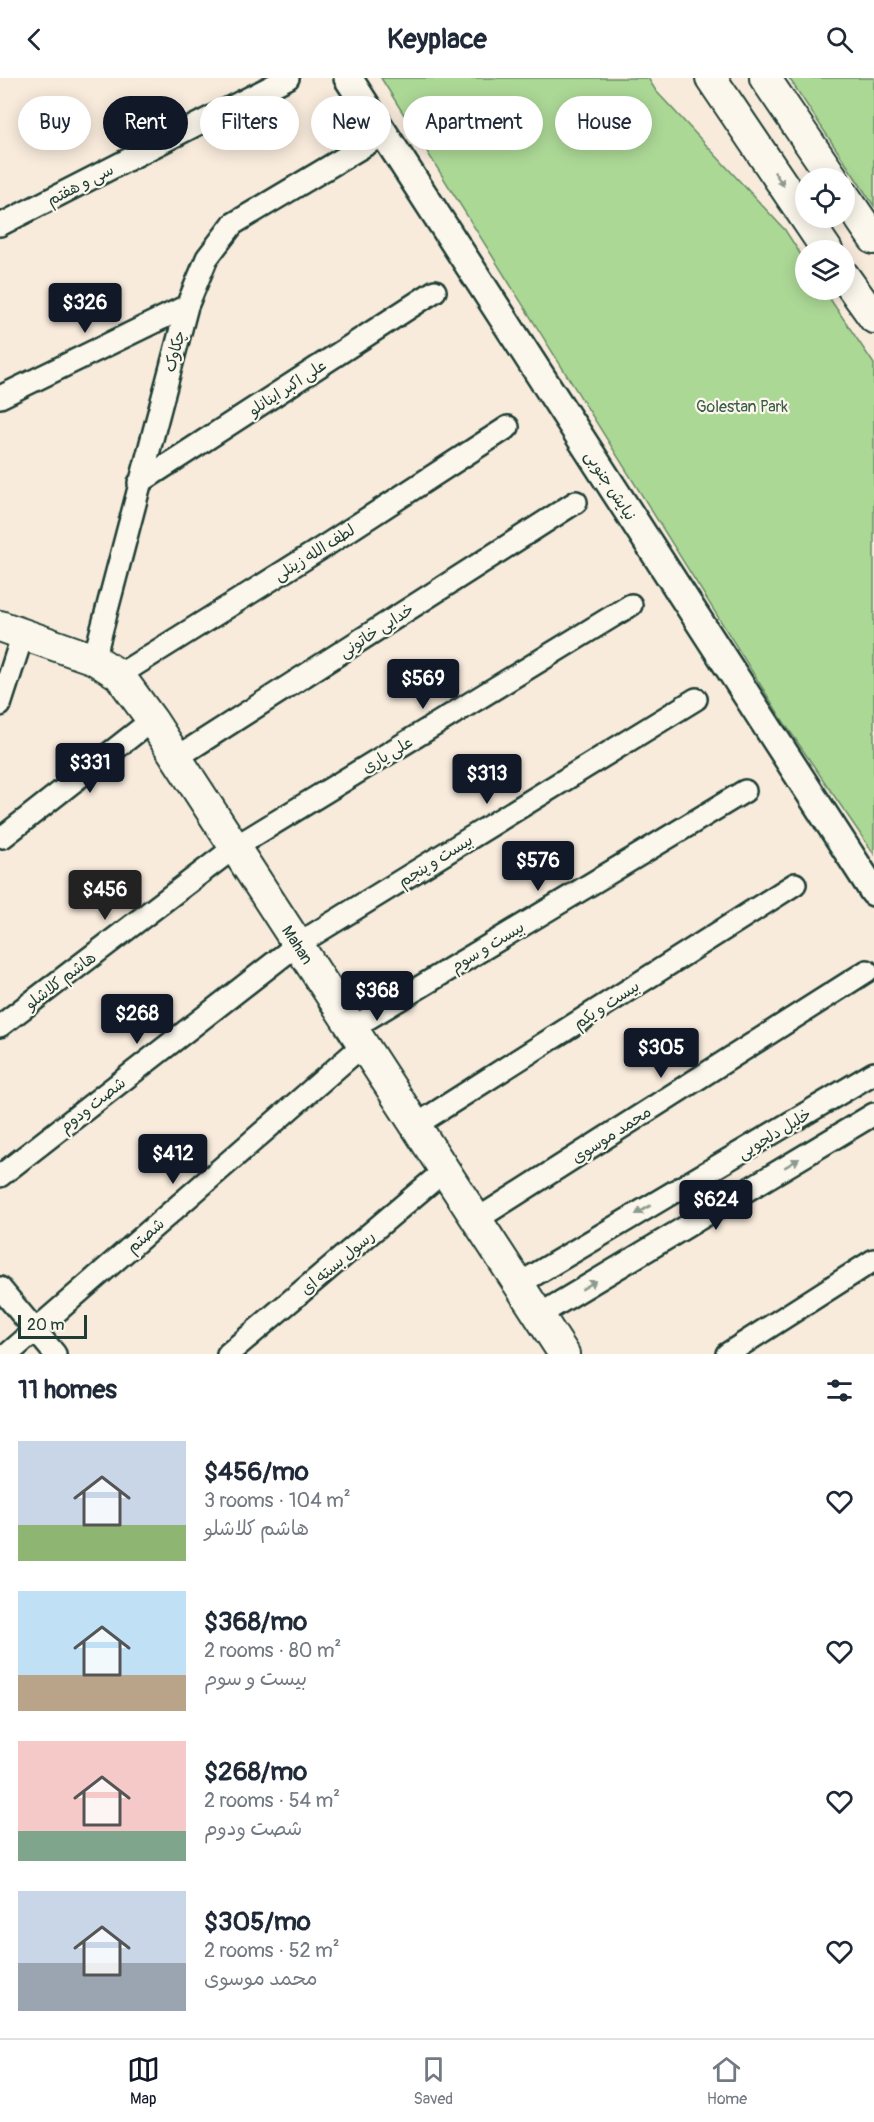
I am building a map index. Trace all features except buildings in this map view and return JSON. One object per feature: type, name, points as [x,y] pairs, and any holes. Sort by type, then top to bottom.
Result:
[{"type":"main road","points":[[711,78],[820,240]]},
{"type":"main road","points":[[765,78],[826,168]]},
{"type":"main road","points":[[855,211],[874,239]]},
{"type":"main road","points":[[855,291],[874,318]]},
{"type":"main road","name":"Mahan","points":[[11,630],[94,659],[119,675],[152,720],[235,847],[562,1353]]},
{"type":"street","name":"سی و هفتم","points":[[0,225],[288,78]]},
{"type":"street","name":"نیایش جنوبی","points":[[348,78],[360,96]]},
{"type":"street","name":"نیایش جنوبی","points":[[391,145],[874,892]]},
{"type":"street","name":"چکاوک","points":[[94,659],[187,306],[207,258],[233,224],[357,150]]},
{"type":"street","name":"علی اکبر اینانلو","points":[[139,483],[435,291]]},
{"type":"street","points":[[0,397],[187,306]]},
{"type":"street","name":"لطف الله زینلی","points":[[119,675],[328,544],[508,427]]},
{"type":"street","name":"خدایی خاتونی","points":[[176,758],[576,502]]},
{"type":"street","name":"علی یاری","points":[[235,847],[631,605]]},
{"type":"street","points":[[0,705],[11,630]]},
{"type":"street","name":"بیست و پنجم","points":[[297,944],[696,699]]},
{"type":"street","points":[[3,837],[152,720]]},
{"type":"street","name":"بیست و سوم","points":[[357,1036],[745,790]]},
{"type":"street","name":"هاشم کلاشلو","points":[[0,1026],[235,847]]},
{"type":"street","name":"بیست و یکم","points":[[416,1125],[795,884]]},
{"type":"street","name":"شصت ودوم","points":[[0,1176],[297,944]]},
{"type":"street","name":"محمد موسوی","points":[[476,1220],[867,971]]},
{"type":"street","name":"شصتم","points":[[8,1354],[357,1036]]},
{"type":"street","name":"خلیل دلجویی","points":[[519,1284],[874,1073]]},
{"type":"street","points":[[539,1315],[874,1114]]},
{"type":"street","name":"رسول بسته ای","points":[[228,1354],[445,1170]]},
{"type":"street","points":[[727,1354],[874,1260]]},
{"type":"street","points":[[0,1288],[55,1354]]},
{"type":"green space","name":"Golestan Park","points":[[381,78],[648,78],[656,91],[785,230],[795,246],[795,300],[831,300],[874,364],[874,854],[785,724],[426,150],[543,150],[543,96],[403,96],[403,113]]},
{"type":"green space","points":[[789,78],[874,78],[874,206],[855,177],[855,168],[849,168]]}]
